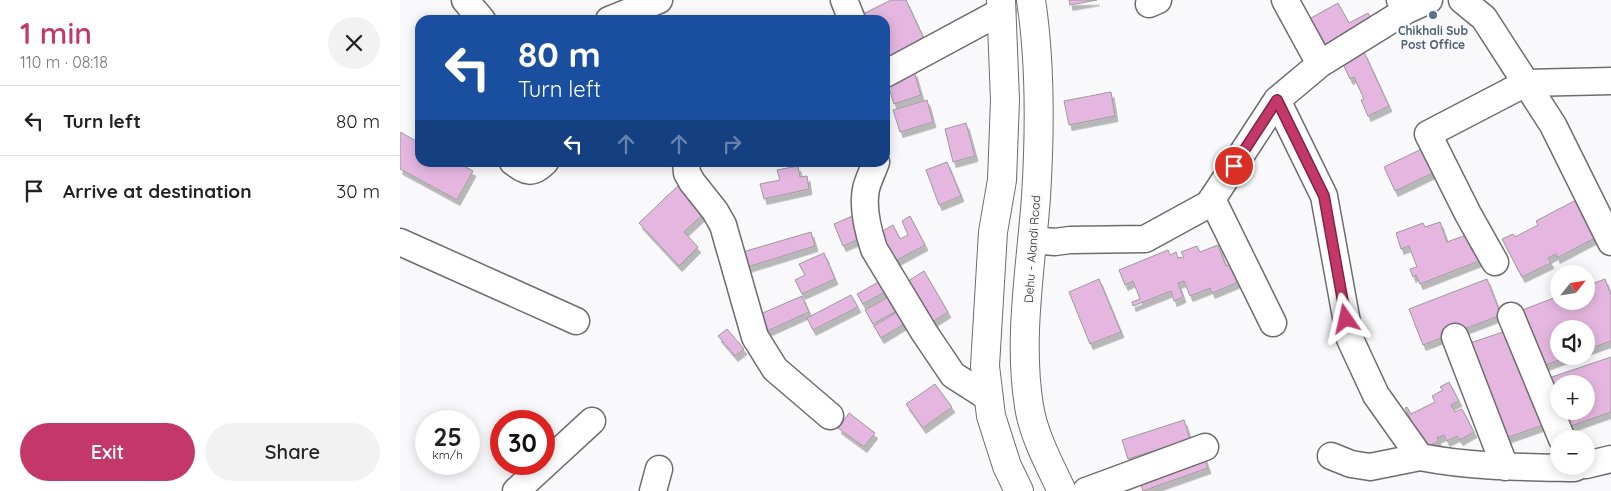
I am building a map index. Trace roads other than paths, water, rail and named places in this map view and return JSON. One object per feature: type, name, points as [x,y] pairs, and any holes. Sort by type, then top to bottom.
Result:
[{"type":"main road","name":"Dehu - Alandi Road","points":[[1031,0],[1035,24],[1039,100],[1036,198],[1024,364],[1029,408],[1044,452],[1062,491]]},
{"type":"main road","points":[[1001,6],[1005,100],[1002,180],[993,232],[985,366],[991,416],[1007,466],[1019,491]]},
{"type":"street","points":[[465,0],[478,15]]},
{"type":"street","points":[[622,15],[659,0]]},
{"type":"street","points":[[844,0],[850,15]]},
{"type":"street","points":[[1285,0],[1320,64]]},
{"type":"street","points":[[1462,0],[1484,18],[1554,125],[1611,242]]},
{"type":"street","points":[[1032,240],[1055,242],[1145,239],[1209,204],[1277,100],[1320,64],[1412,3]]},
{"type":"street","points":[[890,71],[1001,6]]},
{"type":"street","points":[[1495,262],[1468,214],[1428,134],[1526,83],[1611,81]]},
{"type":"street","points":[[1277,100],[1324,196],[1350,338],[1376,395],[1420,457]]},
{"type":"street","points":[[520,167],[532,172],[540,167]]},
{"type":"street","points":[[686,167],[687,173],[692,182],[715,210],[723,225],[755,337],[760,346],[775,369],[830,416]]},
{"type":"street","points":[[874,167],[865,201],[870,236],[874,249],[924,332],[954,375],[989,398]]},
{"type":"street","points":[[1212,199],[1273,323]]},
{"type":"street","points":[[400,242],[576,321]]},
{"type":"street","points":[[1511,316],[1558,430]]},
{"type":"street","points":[[1455,337],[1505,467]]},
{"type":"street","points":[[516,491],[592,421]]},
{"type":"street","points":[[1086,491],[1205,447]]},
{"type":"street","points":[[1331,456],[1351,464],[1370,467],[1420,457],[1505,467],[1550,466]]},
{"type":"street","points":[[1595,462],[1611,459]]},
{"type":"place","name":"Chikhali Sub Post Office","points":[[1433,15]]}]
